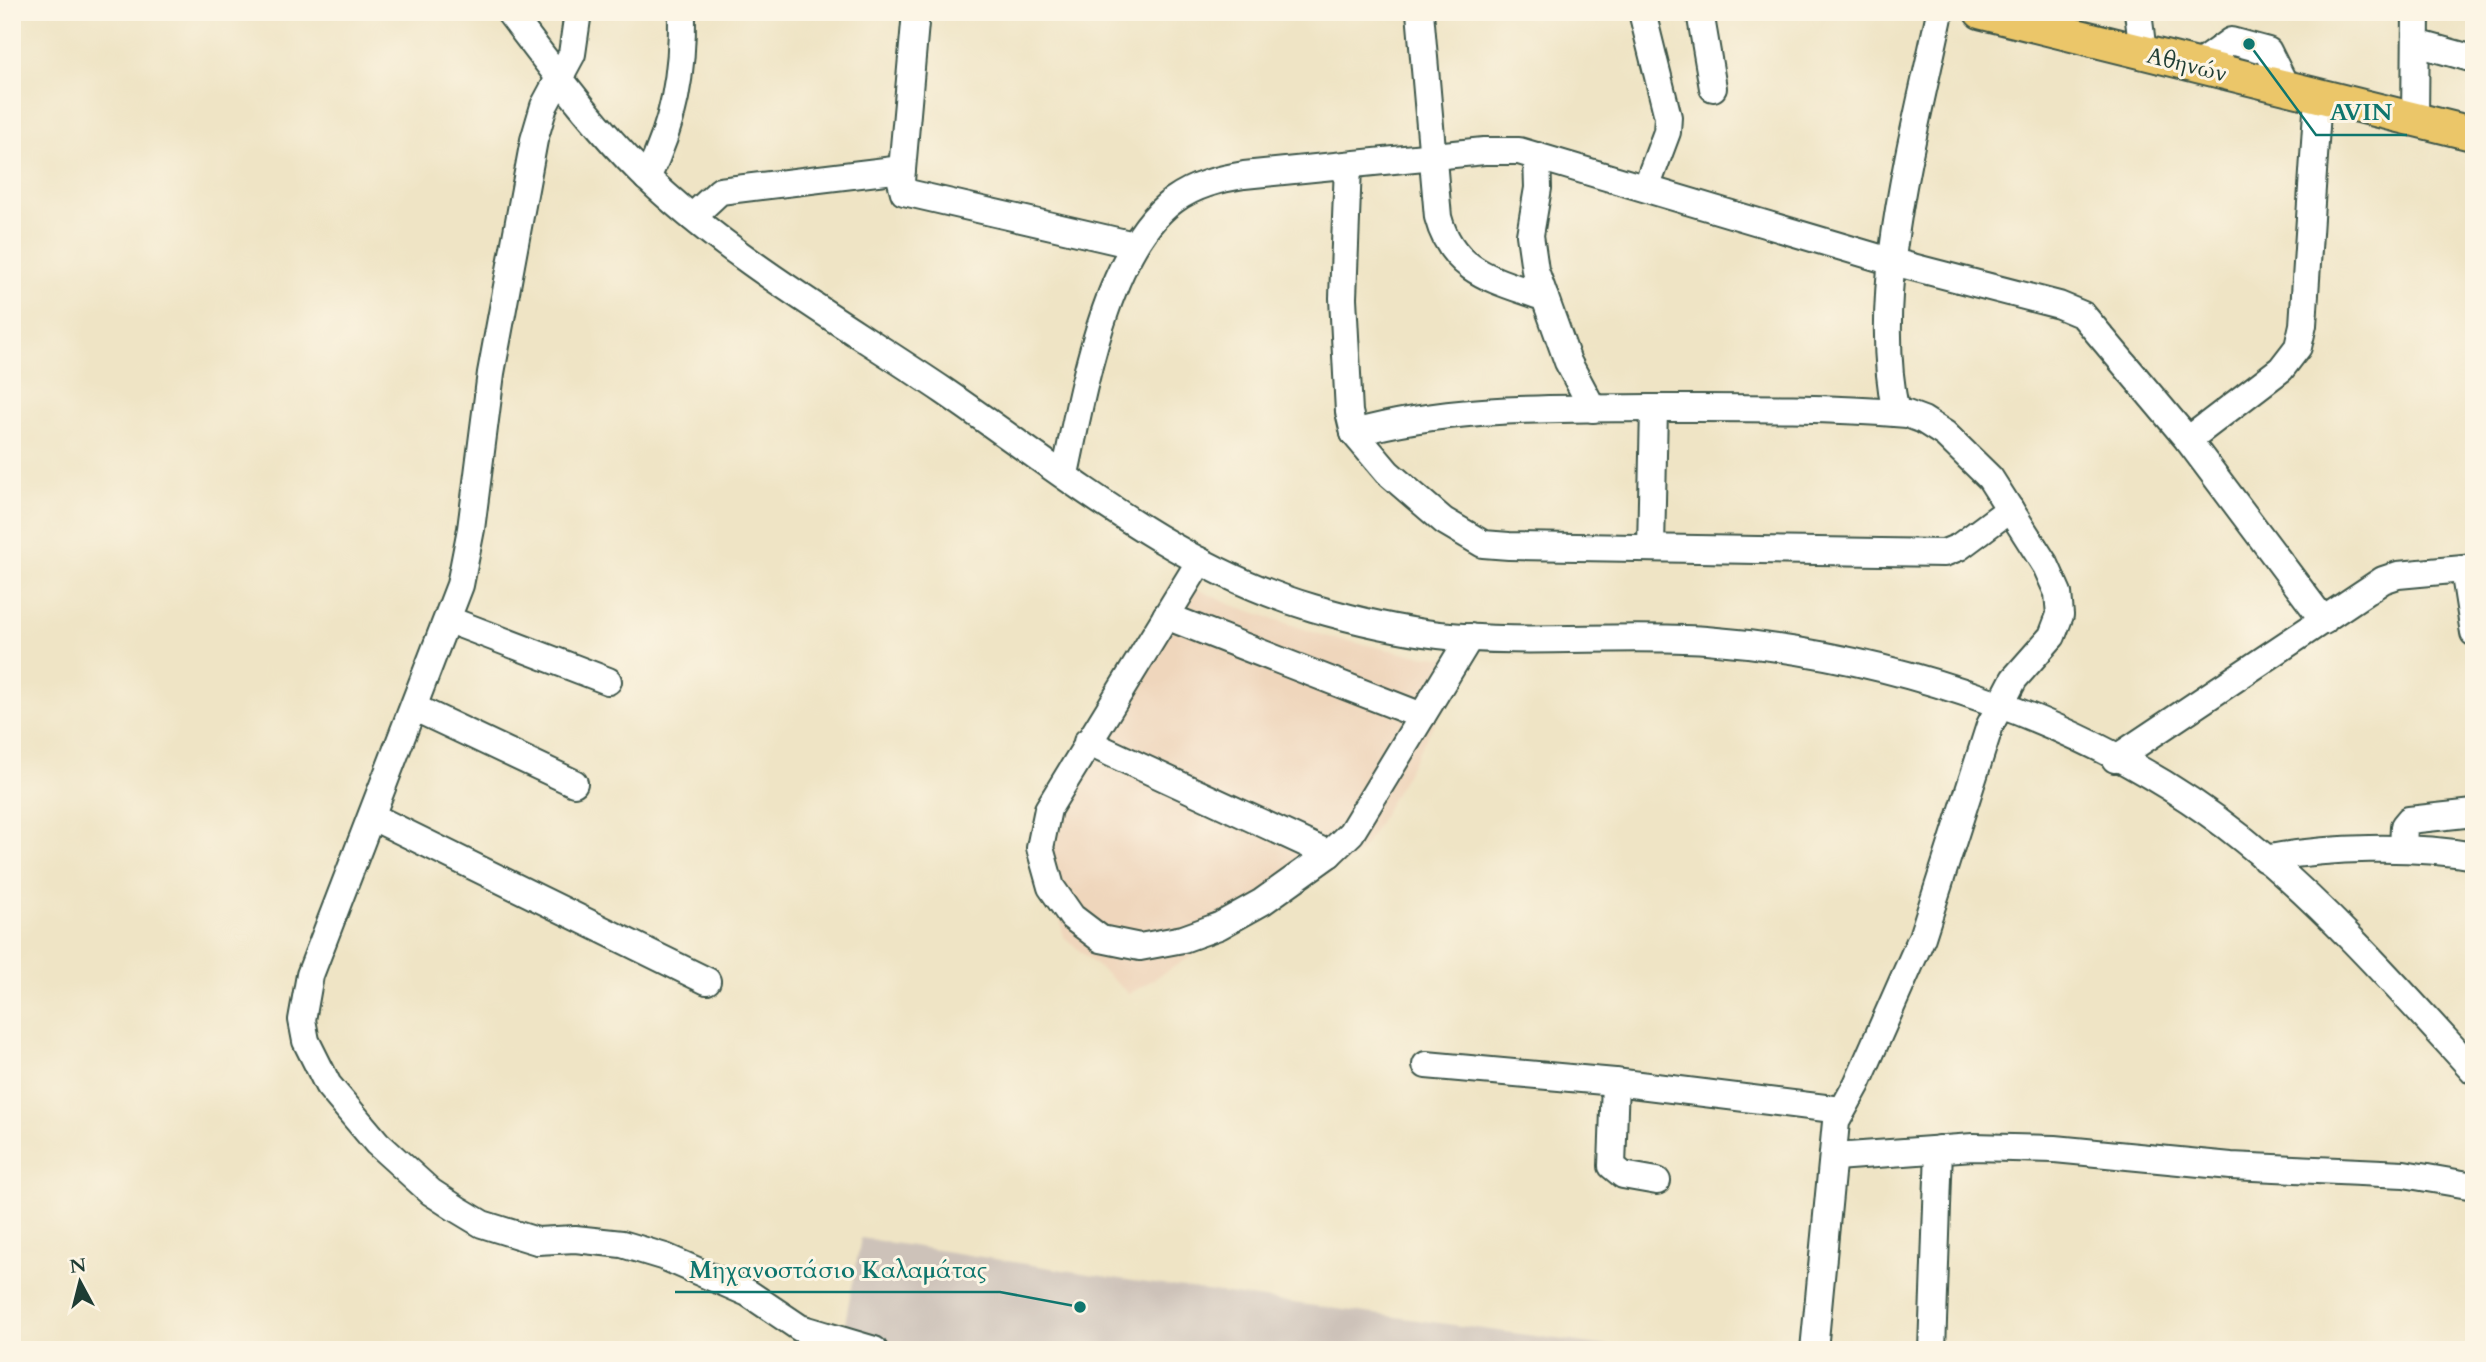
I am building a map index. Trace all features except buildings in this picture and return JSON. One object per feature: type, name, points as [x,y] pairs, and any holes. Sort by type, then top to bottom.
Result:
[{"type":"main road","name":"Αθηνών","points":[[1981,12],[2474,134]]},
{"type":"street","points":[[509,12],[618,149],[692,217],[828,315],[1109,506],[1200,561],[1253,587],[1313,608],[1385,626],[1470,637],[1656,638],[1774,646],[1870,664],[1934,682],[2042,723],[2181,795],[2265,859],[2393,982],[2474,1071]]},
{"type":"street","points":[[578,12],[575,46],[561,79],[544,106],[534,140],[491,373],[468,550],[449,620],[310,975],[302,1020],[311,1052],[328,1085],[377,1143],[431,1192],[482,1224],[537,1241],[575,1239],[622,1244],[665,1257],[748,1293],[800,1328],[874,1350]]},
{"type":"street","points":[[648,178],[663,147],[680,83],[682,12]]},
{"type":"street","points":[[916,12],[902,189],[912,196],[1134,245]]},
{"type":"street","points":[[1420,12],[1435,156],[1438,217],[1457,256],[1475,271],[1545,298]]},
{"type":"street","points":[[1642,12],[1668,117],[1667,132],[1646,188]]},
{"type":"street","points":[[1700,12],[1713,88]]},
{"type":"street","points":[[1896,413],[1889,374],[1893,262],[1902,202],[1940,12]]},
{"type":"street","points":[[2138,12],[2143,53]]},
{"type":"street","points":[[2415,120],[2416,12]]},
{"type":"street","points":[[2416,43],[2474,59]]},
{"type":"street","points":[[2188,440],[2281,369],[2298,348],[2303,325],[2303,92]]},
{"type":"street","points":[[1065,474],[1097,344],[1118,279],[1147,224],[1167,205],[1190,190],[1211,182],[1255,173],[1501,150],[1537,156],[1893,262],[2059,305],[2083,315],[2188,440],[2324,621]]},
{"type":"street","points":[[1537,156],[1538,188],[1530,235],[1535,270],[1568,362],[1593,409]]},
{"type":"street","points":[[1348,165],[1343,298],[1349,412],[1354,433],[1371,456],[1424,505],[1483,544],[1944,553],[1959,547],[2010,509]]},
{"type":"street","points":[[692,217],[720,191],[902,169]]},
{"type":"street","points":[[1651,548],[1654,408]]},
{"type":"street","points":[[1354,433],[1398,421],[1444,414],[1593,409],[1896,413],[1915,416],[1945,434],[1983,470],[2010,509],[2055,585],[2060,615],[2052,636],[2020,670],[1998,707],[1979,754],[1956,835],[1918,948],[1857,1084],[1836,1122],[1835,1157],[1814,1350]]},
{"type":"street","points":[[1200,561],[1048,809],[1040,848],[1051,887],[1072,917],[1101,939],[1140,947],[1182,939],[1219,926],[1262,902],[1329,854],[1367,811],[1470,637]]},
{"type":"street","points":[[2115,759],[2388,578],[2469,568],[2474,633]]},
{"type":"street","points":[[1166,616],[1422,716]]},
{"type":"street","points":[[449,620],[608,681]]},
{"type":"street","points":[[415,708],[574,783]]},
{"type":"street","points":[[1087,742],[1329,854]]},
{"type":"street","points":[[2403,849],[2404,826],[2409,820],[2474,813]]},
{"type":"street","points":[[373,817],[707,981]]},
{"type":"street","points":[[2265,859],[2305,853],[2403,849],[2445,850],[2474,856]]},
{"type":"street","points":[[1426,1065],[1615,1082],[1841,1110]]},
{"type":"street","points":[[1615,1082],[1612,1166],[1623,1175],[1657,1181]]},
{"type":"street","points":[[1835,1157],[1973,1147],[2055,1149],[2231,1166],[2424,1176],[2474,1186]]},
{"type":"street","points":[[1932,1350],[1939,1149]]},
{"type":"shaded area","points":[[1173,578],[1232,605],[1325,636],[1403,653],[1470,660],[1366,845],[1354,858],[1129,994],[1063,936],[1057,898],[1028,834],[1104,725]]},
{"type":"shaded area","points":[[861,1238],[1133,1281],[1636,1350],[840,1350]]},
{"type":"place","name":"AVIN","points":[[2249,44]]},
{"type":"place","name":"Μηχανοστάσιο Καλαμάτας","points":[[1080,1307]]}]
